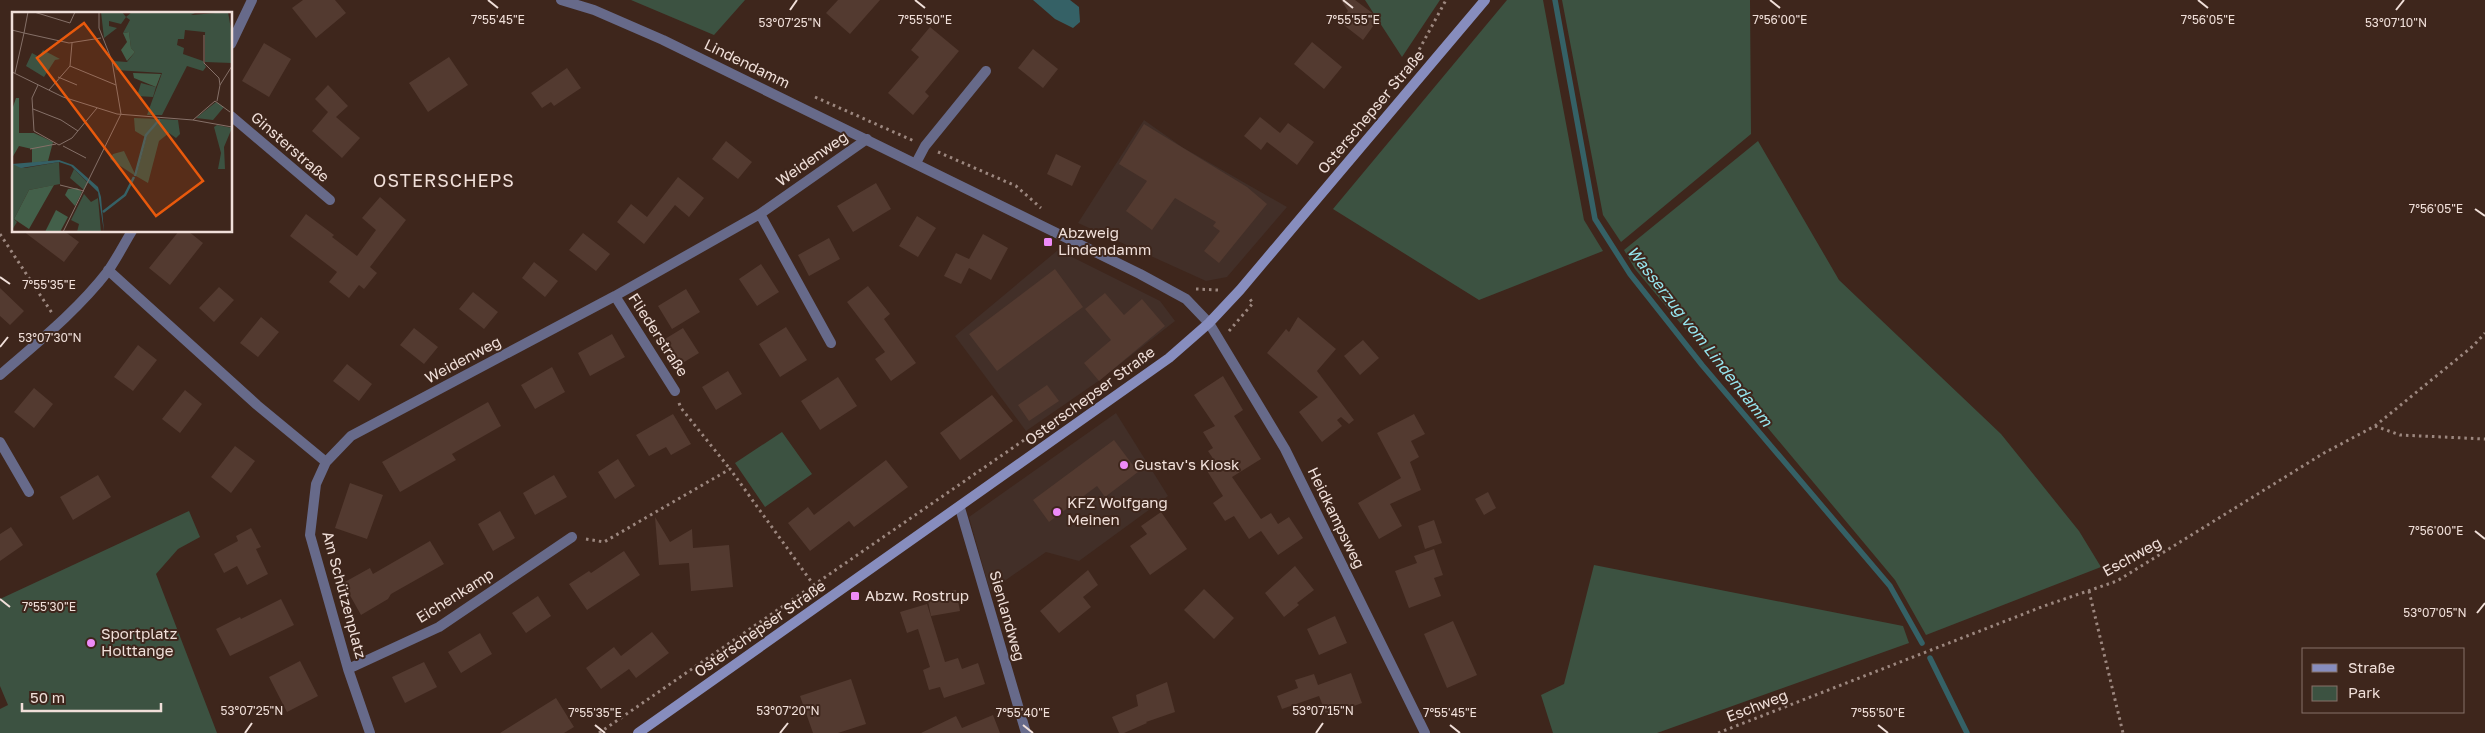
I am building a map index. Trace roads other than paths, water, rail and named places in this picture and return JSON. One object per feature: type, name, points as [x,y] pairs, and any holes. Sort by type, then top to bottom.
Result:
[{"type":"main road","name":"Osterschepser Straße","points":[[638,733],[960,508],[1169,358],[1209,323],[1240,290],[1485,0]]},
{"type":"street","points":[[232,42],[252,0]]},
{"type":"street","name":"Lindendamm","points":[[561,0],[594,10],[663,40],[1140,274],[1186,299],[1209,323]]},
{"type":"street","points":[[916,163],[925,146],[986,71]]},
{"type":"street","name":"Ginsterstraße","points":[[232,117],[330,200]]},
{"type":"street","name":"Weidenweg","points":[[326,462],[351,436],[614,296],[760,214],[866,139]]},
{"type":"street","points":[[760,214],[831,343]]},
{"type":"street","points":[[0,375],[62,322],[108,270],[131,232]]},
{"type":"street","points":[[108,270],[258,405],[326,462]]},
{"type":"street","name":"Fliederstraße","points":[[614,296],[675,391]]},
{"type":"street","name":"Heidkampsweg","points":[[1209,323],[1285,449],[1425,733]]},
{"type":"street","points":[[0,442],[29,492]]},
{"type":"street","name":"Am Schützenplatz","points":[[326,462],[316,484],[310,535],[348,669],[370,733]]},
{"type":"street","name":"Sienlandweg","points":[[960,508],[1026,733]]},
{"type":"street","name":"Eichenkamp","points":[[348,669],[439,627],[572,537]]},
{"type":"water","points":[[1033,0],[1070,0],[1079,7],[1080,22],[1073,28],[1055,19]]},
{"type":"waterway","name":"Wasserzug vom Lindendamm","points":[[1555,0],[1595,219],[1630,274],[1702,365],[1890,586],[1922,643]]},
{"type":"waterway","name":"Wasserzug vom Lindendamm","points":[[1930,658],[1967,733]]},
{"type":"place","name":"Abzweig Lindendamm","points":[[1048,242]]},
{"type":"place","name":"Gustav's Kiosk","points":[[1124,465]]},
{"type":"place","name":"KFZ Wolfgang Meinen","points":[[1057,512]]},
{"type":"place","name":"Abzw. Rostrup","points":[[855,596]]},
{"type":"place","name":"Sportplatz Holttange","points":[[91,643]]},
{"type":"district","name":"OSTERSCHEPS","points":[[444,181]]}]
